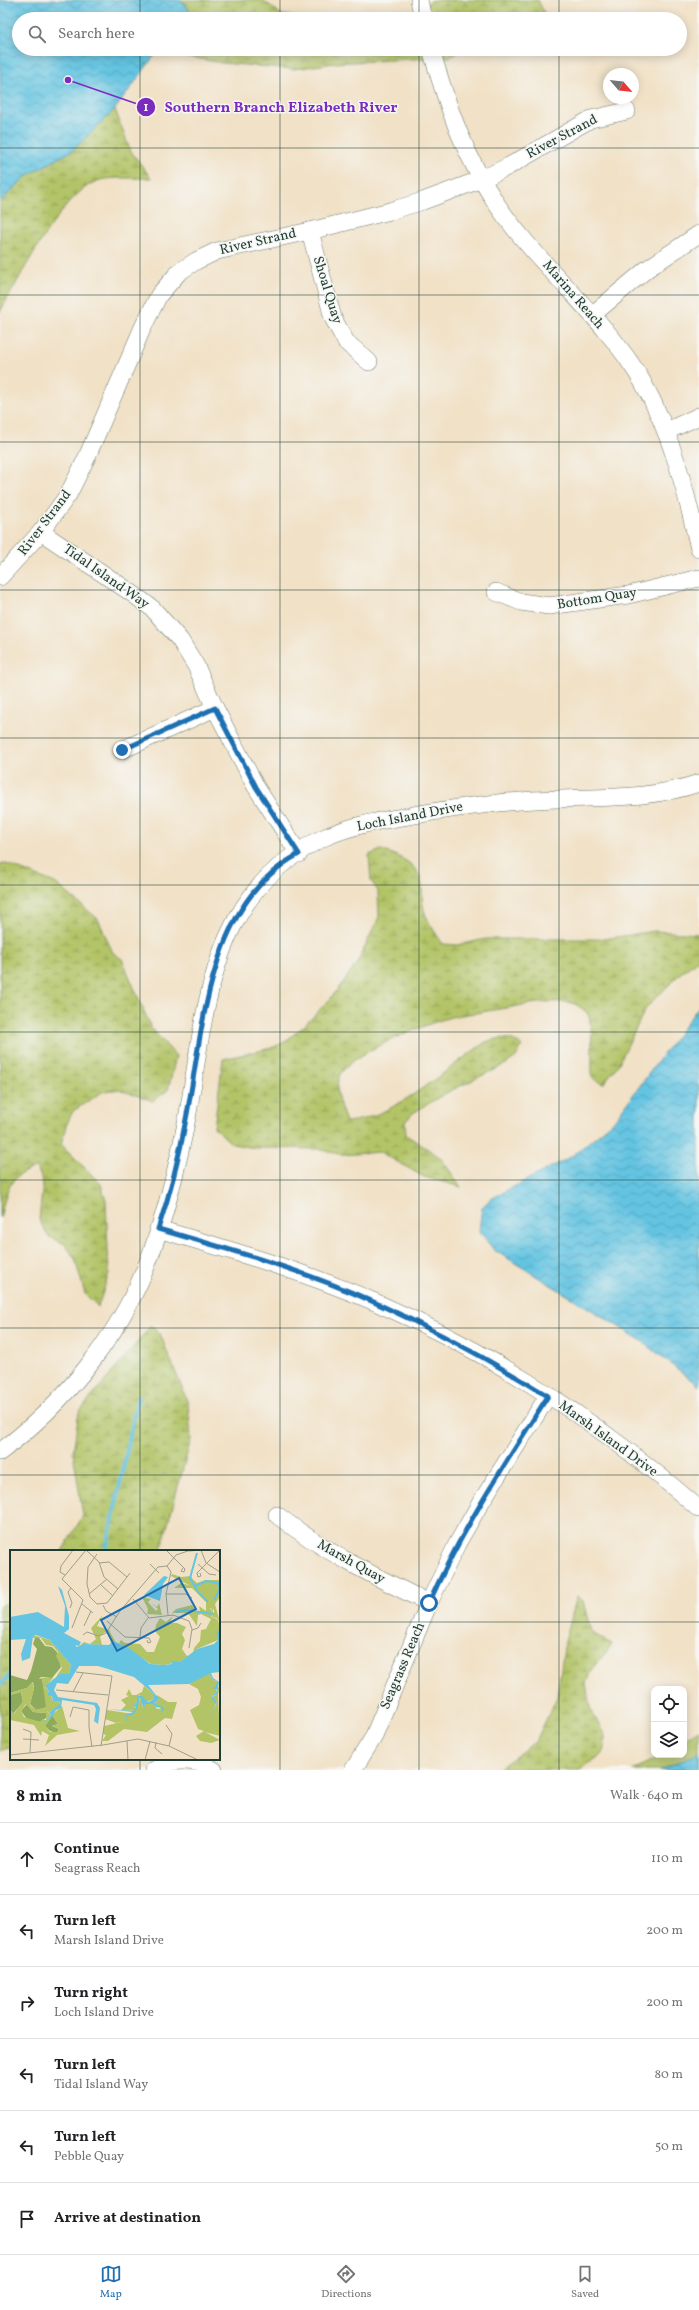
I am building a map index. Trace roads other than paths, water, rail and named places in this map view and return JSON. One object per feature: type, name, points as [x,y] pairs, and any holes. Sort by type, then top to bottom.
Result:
[{"type":"street","points":[[419,0],[422,12]]},
{"type":"street","name":"Marina Reach","points":[[433,56],[445,98],[460,140],[499,207],[530,246],[592,315],[638,375],[667,432],[681,474],[699,549]]},
{"type":"street","name":"River Strand","points":[[0,577],[41,532],[68,495],[86,459],[159,295],[172,279],[196,261],[217,251],[310,231],[390,211],[482,179],[591,119],[601,115],[627,112]]},
{"type":"street","name":"Shoal Quay","points":[[310,231],[333,318],[346,342],[369,362]]},
{"type":"street","points":[[592,315],[648,268],[699,234]]},
{"type":"street","points":[[667,432],[699,416]]},
{"type":"street","name":"Tidal Island Way","points":[[41,532],[153,609],[180,640],[196,666],[215,708],[256,787],[299,854]]},
{"type":"street","name":"Bottom Quay","points":[[496,592],[521,602],[549,606],[628,595],[699,578]]},
{"type":"street","points":[[122,750],[215,708]]},
{"type":"street","name":"Loch Island Drive","points":[[0,1452],[36,1422],[64,1394],[102,1348],[133,1296],[147,1265],[181,1148],[209,989],[217,961],[224,942],[245,904],[269,877],[323,838],[374,822],[473,805],[650,795],[699,784]]},
{"type":"street","name":"Marsh Island Drive","points":[[158,1229],[283,1268],[375,1302],[482,1357],[548,1396],[614,1440],[668,1482],[699,1509]]},
{"type":"street","name":"Seagrass Reach","points":[[353,1770],[373,1738],[429,1603],[457,1544],[481,1502],[548,1396]]},
{"type":"street","name":"Marsh Quay","points":[[277,1515],[305,1537],[358,1568],[429,1603]]},
{"type":"street","points":[[154,1770],[170,1762],[186,1760],[202,1763],[214,1770]]},
{"type":"water","points":[[0,0],[181,0],[191,12],[12,12],[12,56],[154,56],[115,109],[73,150],[28,175],[0,202]]},
{"type":"water","points":[[699,1006],[699,1386],[642,1341],[494,1250],[479,1231],[482,1207],[491,1199],[572,1156],[613,1122]]},
{"type":"water","points":[[699,1752],[699,1770],[660,1770],[687,1758]]},
{"type":"waterway","points":[[106,1550],[138,1397]]},
{"type":"waterway","points":[[0,1685],[10,1675]]},
{"type":"place","name":"Southern Branch Elizabeth River","points":[[68,80]]}]
